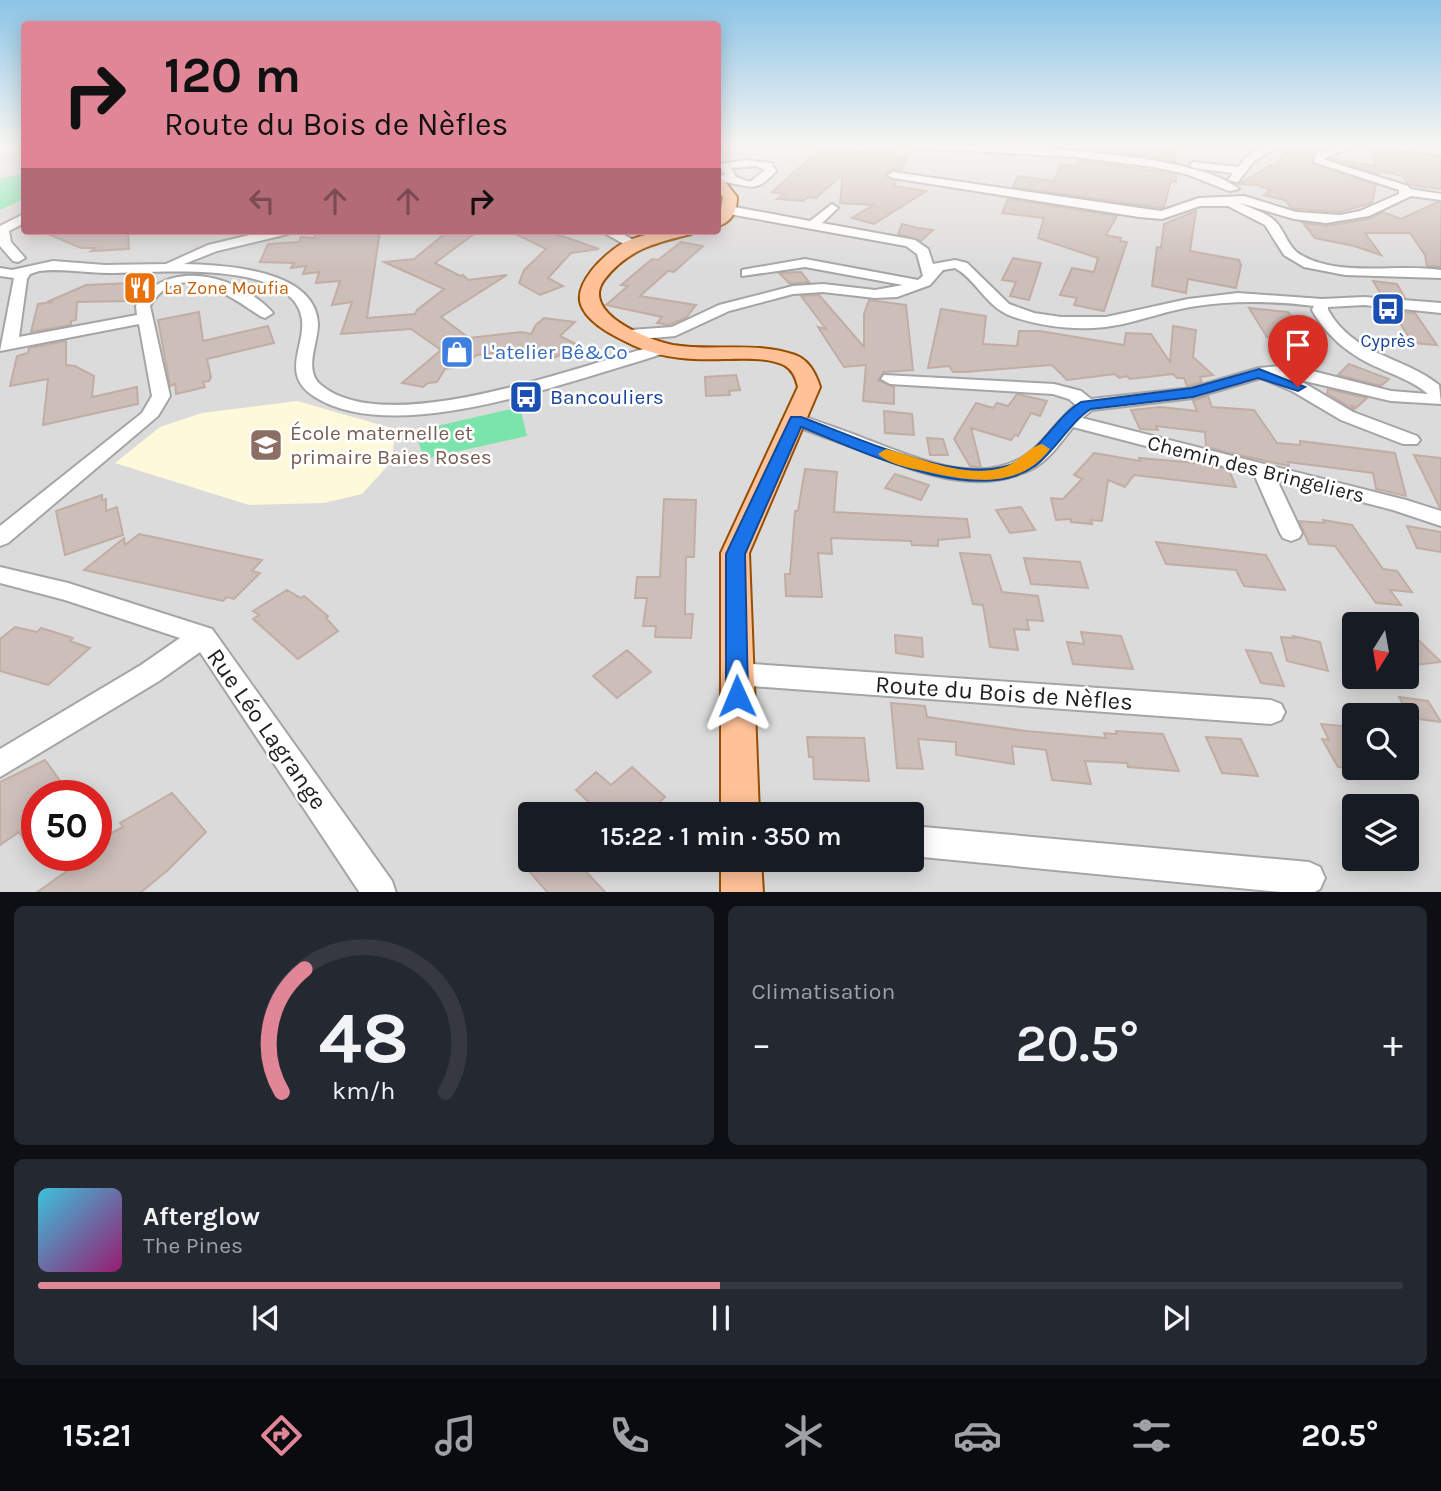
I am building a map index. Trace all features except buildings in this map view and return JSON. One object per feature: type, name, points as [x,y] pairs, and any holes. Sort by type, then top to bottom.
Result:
[{"type":"main road","points":[[723,216],[730,197],[725,186]]},
{"type":"main road","points":[[669,235],[634,244],[604,268],[588,289],[587,300],[597,317],[662,349],[767,355],[790,360],[805,371],[809,387],[735,554],[740,802]]},
{"type":"main road","points":[[741,872],[742,892]]},
{"type":"street","points":[[959,186],[1162,215],[1199,202],[1235,197],[1293,215],[1342,219],[1356,218],[1378,210],[1406,192]]},
{"type":"street","points":[[1215,186],[1269,222],[1286,249],[1304,262],[1334,269],[1401,269],[1441,274]]},
{"type":"street","points":[[1234,186],[1235,197]]},
{"type":"street","points":[[1396,186],[1406,192],[1441,197]]},
{"type":"street","points":[[813,225],[832,208]]},
{"type":"street","points":[[1154,228],[1162,215]]},
{"type":"street","points":[[723,216],[813,225],[917,246],[923,252],[925,280]]},
{"type":"street","points":[[21,220],[3,229],[1,236],[4,245],[21,265],[5,344],[33,341],[145,318]]},
{"type":"street","points":[[170,267],[188,256],[267,235]]},
{"type":"street","points":[[615,235],[634,244]]},
{"type":"street","points":[[1401,269],[1401,265],[1408,262],[1441,264]]},
{"type":"street","points":[[747,273],[805,263],[925,280]]},
{"type":"street","points":[[630,335],[675,331],[724,308],[793,290],[823,288],[874,294],[897,293],[925,280],[939,266],[946,264],[962,266],[989,297],[1001,305],[1044,319],[1073,322],[1120,320],[1189,302],[1219,300],[1289,299],[1322,303],[1364,301],[1441,308]]},
{"type":"street","points":[[0,272],[21,265]]},
{"type":"street","points":[[0,266],[222,270],[260,277],[284,286],[302,300],[310,321],[303,363],[307,382],[326,396],[350,405],[383,410],[413,410],[460,404],[662,349]]},
{"type":"street","points":[[0,538],[149,415],[157,404],[161,396],[143,306],[146,298],[173,282],[217,282],[265,313]]},
{"type":"street","points":[[796,420],[911,463],[970,476],[1006,473],[1029,462],[1071,421],[1077,411],[1087,405],[1193,393],[1259,373],[1289,370],[1391,396],[1428,401],[1440,396],[1422,381],[1376,361],[1345,340],[1324,319],[1320,310],[1322,303]]},
{"type":"street","points":[[1259,373],[1298,387],[1347,416],[1410,440]]},
{"type":"street","points":[[890,379],[1054,389],[1075,395],[1087,405]]},
{"type":"street","name":"Chemin des Bringeliers","points":[[1071,421],[1441,519]]},
{"type":"street","points":[[1263,471],[1291,533]]},
{"type":"street","name":"Rue Léo Lagrange","points":[[0,575],[68,592],[203,636],[380,892]]},
{"type":"street","points":[[0,764],[150,673],[203,636]]},
{"type":"street","name":"Route du Bois de Nèfles","points":[[737,674],[1271,712]]},
{"type":"street","points":[[924,842],[1308,878]]},
{"type":"shaded area","points":[[0,186],[21,186],[21,235],[721,235],[721,186],[1441,186],[1441,892],[0,892]]},
{"type":"shaded area","name":"École maternelle et primaire Baies Roses","points":[[297,401],[395,429],[392,461],[362,494],[324,503],[249,505],[115,463],[160,427],[202,413]]},
{"type":"green space","points":[[0,186],[21,186],[21,200],[0,210]]},
{"type":"green space","points":[[520,407],[527,436],[424,459],[415,431]]},
{"type":"slow traffic","points":[[886,454],[911,463],[970,476],[1006,473],[1029,462],[1042,449]]},
{"type":"place","name":"La Zone Moufia","points":[[140,288]]},
{"type":"place","name":"Cyprès","points":[[1388,309]]},
{"type":"place","name":"L'atelier Bê&Co","points":[[457,352]]},
{"type":"place","name":"Bancouliers","points":[[526,397]]},
{"type":"place","name":"École maternelle et primaire Baies Roses","points":[[266,445]]},
{"type":"route","points":[[737,696],[735,554],[796,420],[911,463],[970,476],[1006,473],[1029,462],[1071,421],[1077,411],[1087,405],[1163,394],[1193,393],[1259,373],[1298,387]]}]
